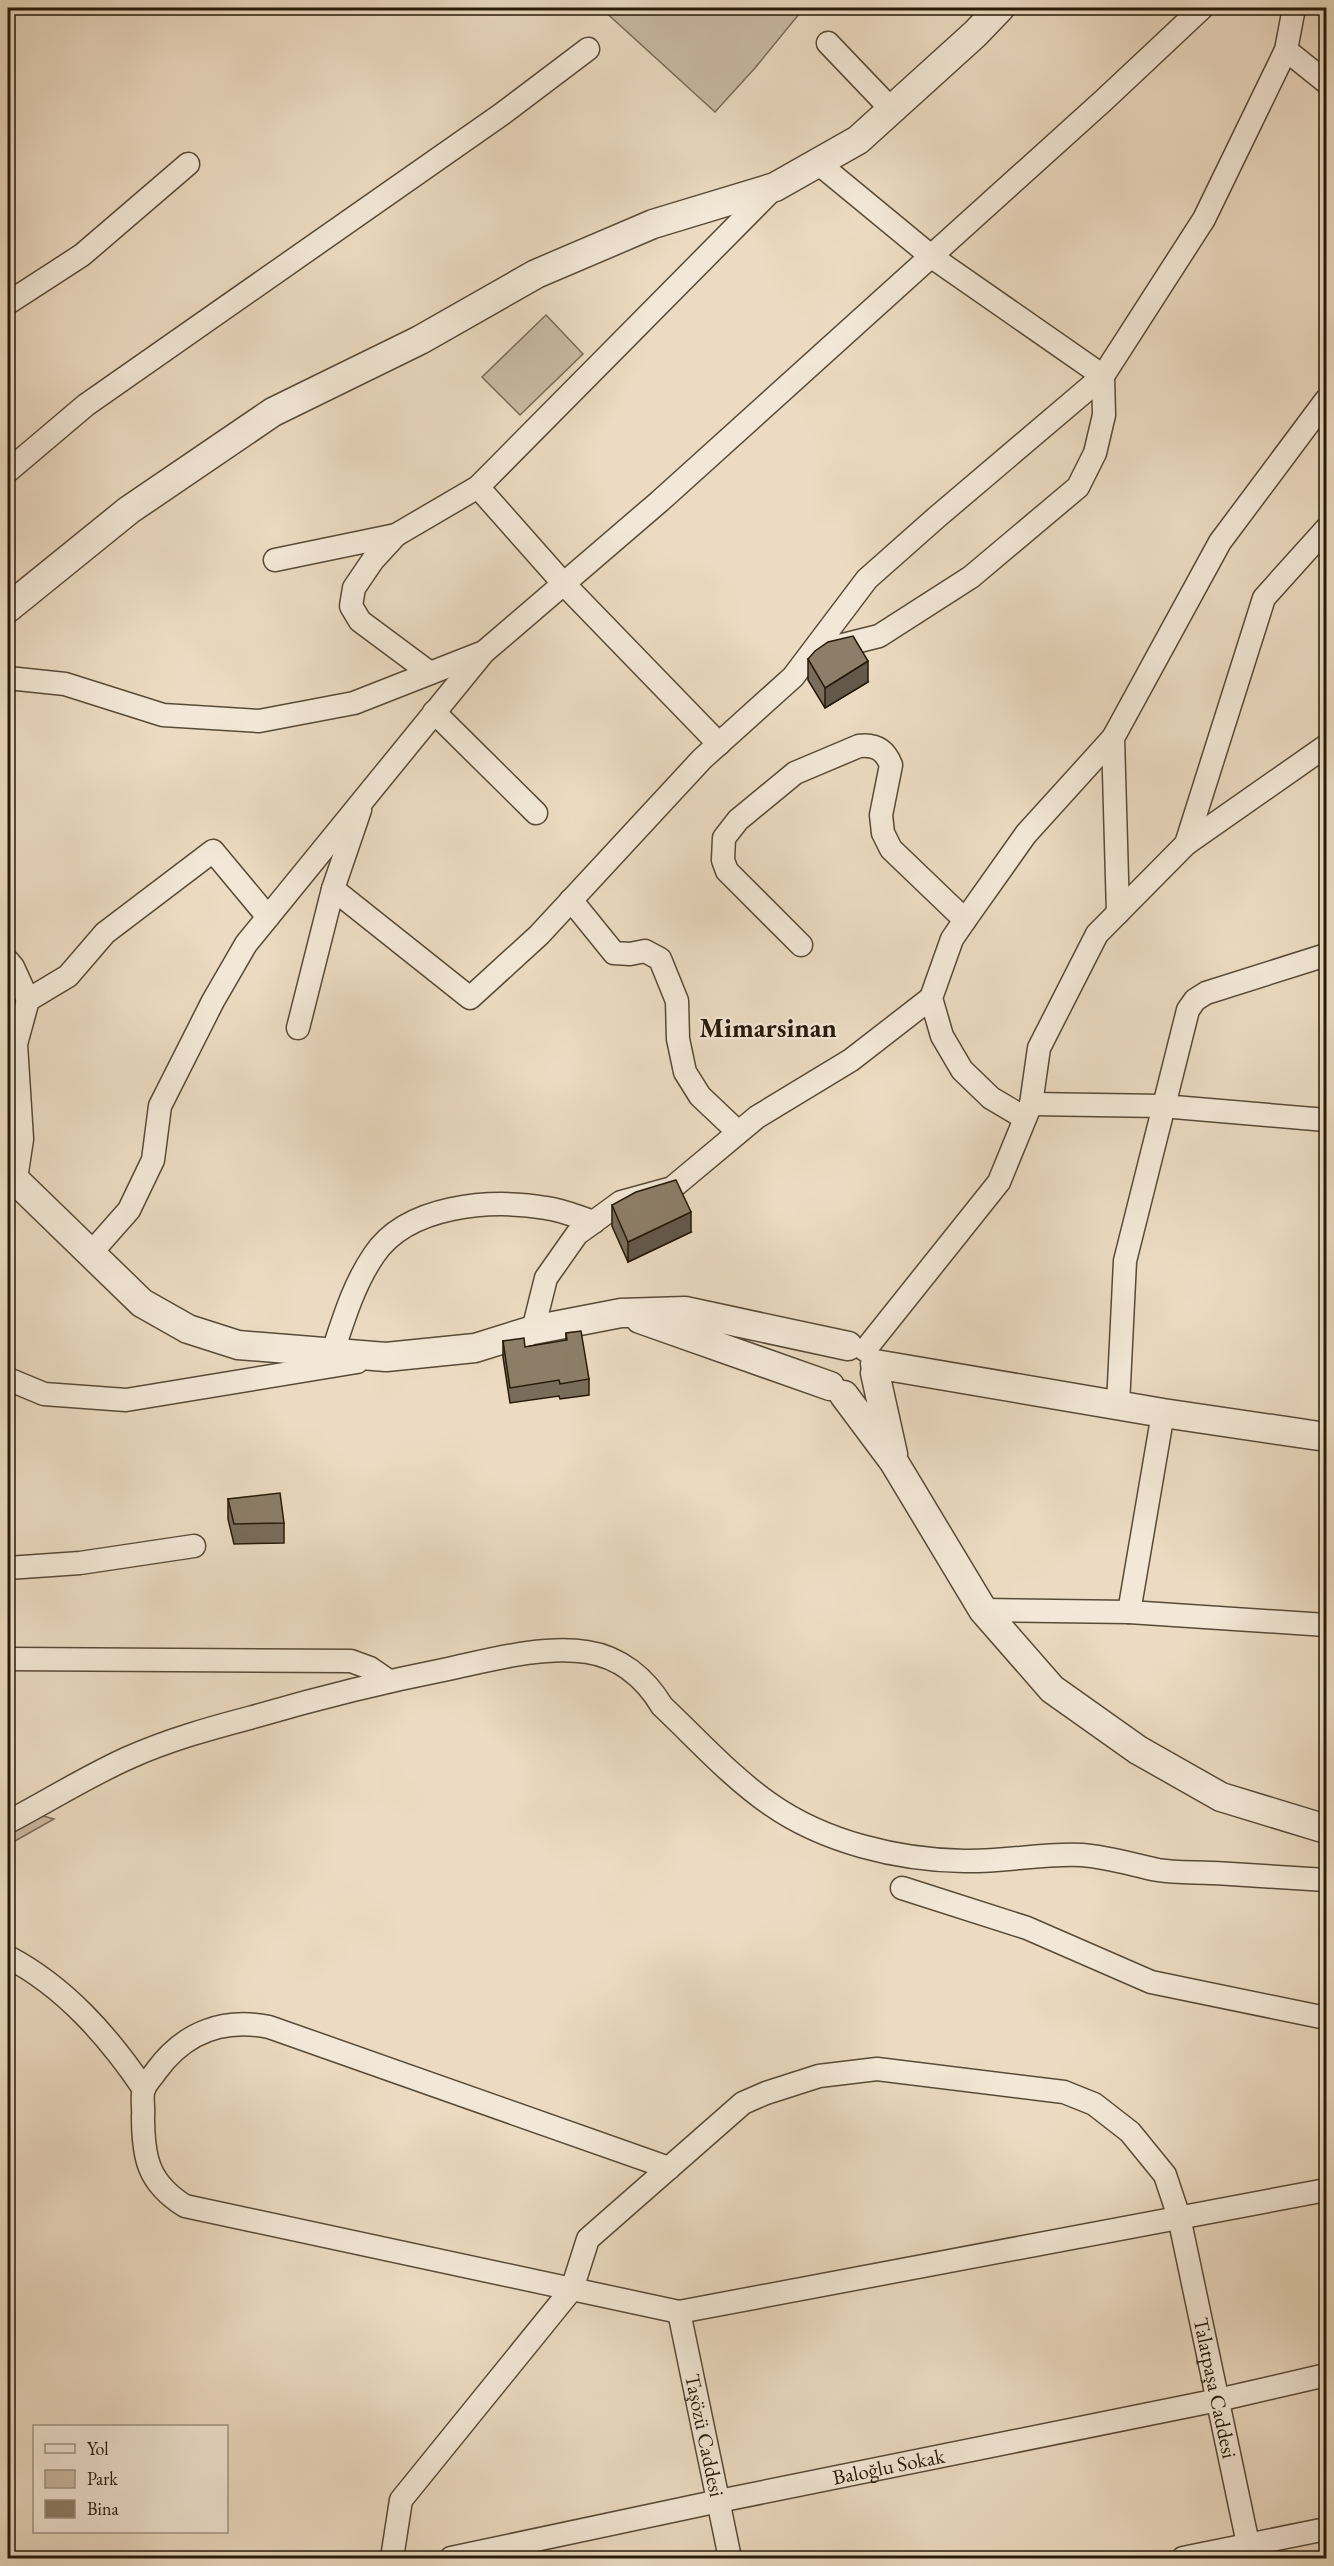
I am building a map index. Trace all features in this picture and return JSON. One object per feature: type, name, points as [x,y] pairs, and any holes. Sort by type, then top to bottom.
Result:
[{"type":"street","points":[[8,608],[129,510],[273,412],[420,340],[536,274],[653,224],[775,187],[858,140],[975,34],[1000,8]]},
{"type":"street","points":[[91,1253],[129,1210],[153,1160],[160,1106],[213,1001],[246,944],[484,652],[660,501],[932,257],[1202,8]]},
{"type":"street","points":[[333,889],[470,998],[539,935],[719,744],[793,677],[867,579],[1103,376],[1204,219],[1286,50],[1294,8]]},
{"type":"street","points":[[828,43],[892,110]]},
{"type":"street","points":[[8,471],[86,405],[502,114],[588,49]]},
{"type":"street","points":[[1286,50],[1326,82]]},
{"type":"street","points":[[818,163],[932,257],[1103,376]]},
{"type":"street","points":[[8,303],[82,255],[188,164]]},
{"type":"street","points":[[430,673],[360,621],[351,606],[354,588],[373,560],[396,535],[478,487],[775,187]]},
{"type":"street","points":[[811,653],[879,636],[971,577],[1078,487],[1095,453],[1104,415],[1103,376]]},
{"type":"street","points":[[533,1330],[546,1278],[577,1234],[621,1202],[672,1188],[757,1117],[850,1060],[931,998],[952,939],[1026,834],[1113,738],[1220,542],[1326,400]]},
{"type":"street","points":[[478,487],[563,583],[719,744]]},
{"type":"street","points":[[1186,844],[1264,598],[1326,529]]},
{"type":"street","points":[[275,560],[396,535]]},
{"type":"street","points":[[8,678],[65,684],[163,715],[259,721],[354,703],[484,652]]},
{"type":"street","points":[[434,712],[536,813]]},
{"type":"street","points":[[1113,738],[1118,913]]},
{"type":"street","points":[[801,945],[727,871],[723,860],[724,838],[738,820],[795,773],[859,746],[867,745],[882,751],[891,765],[881,815],[883,833],[891,849],[965,920]]},
{"type":"street","points":[[621,1312],[853,1396],[868,1389],[866,1358],[999,1182],[1028,1111],[1039,1048],[1097,934],[1186,844],[1326,746]]},
{"type":"street","points":[[298,1028],[333,889],[366,796]]},
{"type":"street","points":[[268,917],[213,851],[105,933],[68,976],[28,1000],[12,1044],[22,1139],[12,1176],[142,1303],[188,1329],[238,1345],[386,1357]]},
{"type":"street","points":[[571,900],[614,953],[630,954],[645,951],[660,959],[677,1001],[678,1039],[685,1072],[700,1096],[738,1132]]},
{"type":"street","points":[[1118,1405],[1125,1262],[1162,1106],[1188,1010],[1195,1000],[1206,993],[1326,954]]},
{"type":"street","points":[[8,961],[28,1000]]},
{"type":"street","points":[[931,998],[942,1036],[962,1070],[991,1098],[1028,1111],[1162,1106],[1326,1120]]},
{"type":"street","points":[[333,1351],[350,1301],[375,1254],[397,1233],[423,1217],[452,1209],[500,1203],[547,1208],[594,1222]]},
{"type":"street","points":[[8,1379],[44,1394],[126,1400],[386,1357],[475,1348],[533,1330],[621,1312],[685,1311],[866,1358]]},
{"type":"street","points":[[1326,1437],[1163,1413],[866,1358],[833,1353],[828,1361],[826,1378],[894,1462],[983,1610],[1052,1689],[1138,1750],[1221,1797],[1326,1829]]},
{"type":"street","points":[[866,1358],[894,1462]]},
{"type":"street","points":[[1129,1612],[1163,1413]]},
{"type":"street","points":[[8,1568],[80,1563],[194,1546]]},
{"type":"street","points":[[983,1610],[1129,1612],[1326,1625]]},
{"type":"street","points":[[8,1822],[94,1774],[165,1743],[298,1704],[389,1681],[524,1654],[559,1651],[587,1652],[614,1660],[642,1679],[662,1706],[769,1804],[793,1819],[833,1836],[879,1850],[936,1860],[988,1861],[1060,1855],[1083,1856],[1108,1858],[1159,1870],[1326,1880]]},
{"type":"street","points":[[8,1659],[351,1661],[370,1668],[389,1681]]},
{"type":"street","points":[[902,1888],[1027,1928],[1151,1982],[1326,2018]]},
{"type":"street","points":[[8,1957],[37,1976],[81,2011],[111,2044],[144,2089]]},
{"type":"street","points":[[669,2168],[269,2027],[254,2024],[222,2025],[197,2034],[174,2051],[144,2089],[143,2135],[147,2163],[162,2188],[185,2206],[679,2312],[1326,2190]]},
{"type":"street","name":"Talatpaşa Caddesi","points":[[572,2289],[588,2239],[742,2103],[819,2076],[877,2069],[1048,2088],[1064,2092],[1094,2104],[1130,2132],[1166,2175],[1179,2217],[1250,2552]]},
{"type":"street","points":[[392,2559],[401,2500],[572,2289]]},
{"type":"street","name":"Taşözü Caddesi","points":[[679,2312],[730,2559]]},
{"type":"street","name":"Baloğlu Sokak","points":[[451,2559],[719,2501],[1218,2400],[1326,2375]]},
{"type":"street","points":[[1183,2559],[1250,2552],[1326,2529]]},
{"type":"green space","points":[[601,8],[804,8],[715,112]]},
{"type":"green space","points":[[546,315],[583,354],[520,415],[482,377]]},
{"type":"green space","points":[[8,1806],[54,1819],[8,1845]]},
{"type":"building","points":[[853,636],[868,661],[825,688],[808,659],[828,642]]},
{"type":"building","points":[[676,1180],[691,1212],[628,1242],[612,1205],[636,1192]]},
{"type":"building","points":[[581,1331],[589,1379],[560,1384],[559,1380],[510,1388],[503,1341],[524,1338],[525,1347],[567,1340],[566,1333]]},
{"type":"building","points":[[280,1493],[284,1523],[234,1524],[228,1499]]},
{"type":"district","name":"Mimarsinan","points":[[768,1028]]}]
